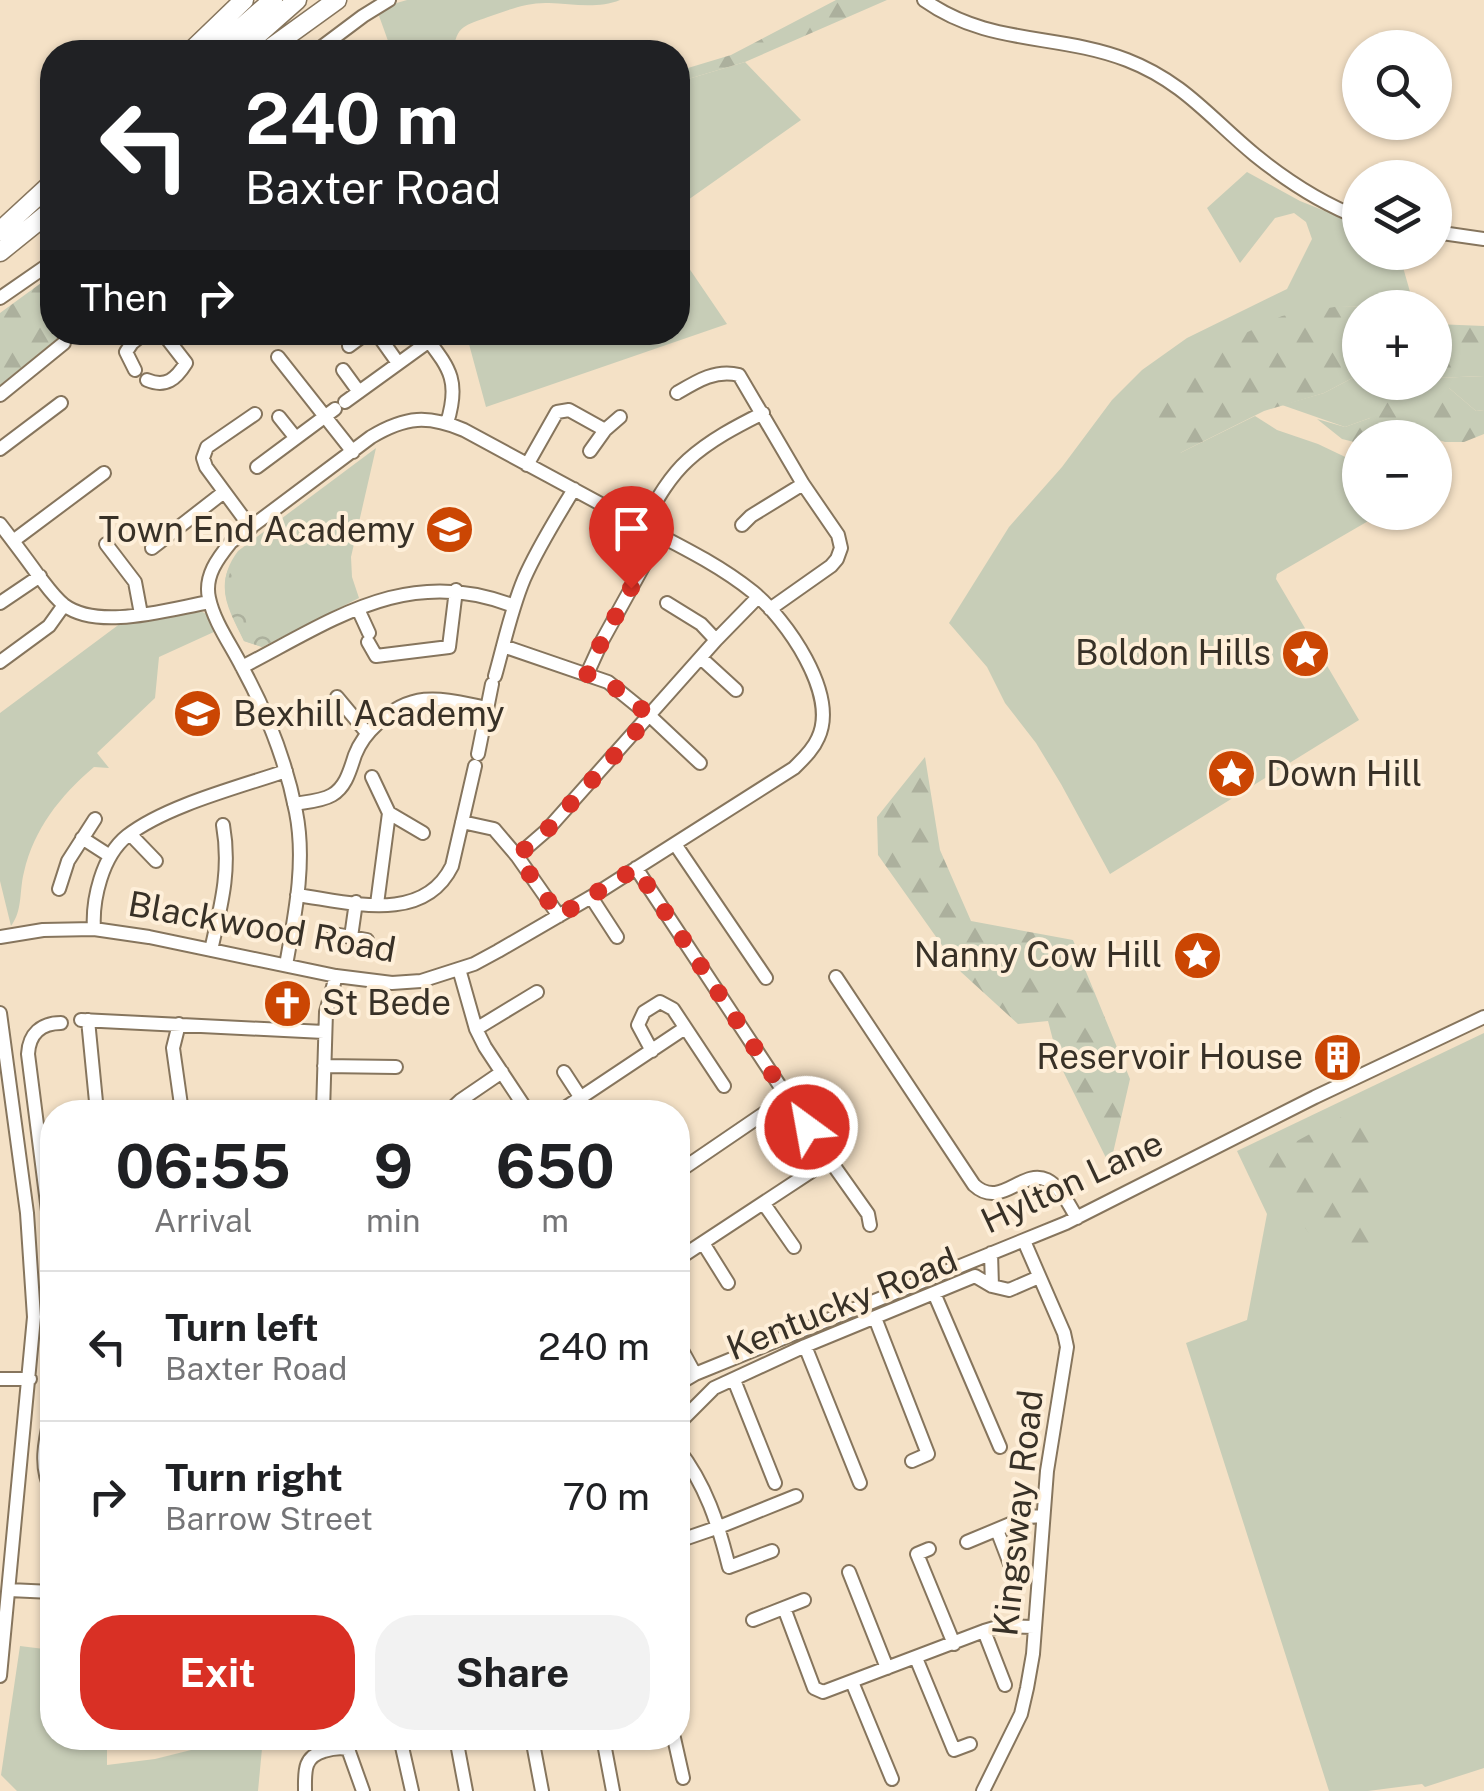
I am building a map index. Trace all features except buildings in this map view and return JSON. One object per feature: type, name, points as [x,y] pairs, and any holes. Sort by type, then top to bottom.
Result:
[{"type":"highway","points":[[202,40],[244,0]]},
{"type":"highway","points":[[227,40],[272,0]]},
{"type":"highway","points":[[252,40],[297,0]]},
{"type":"highway","points":[[282,40],[337,0]]},
{"type":"highway","points":[[0,232],[40,197]]},
{"type":"highway","points":[[0,252],[40,220]]},
{"type":"street","points":[[331,40],[389,0]]},
{"type":"street","points":[[924,0],[956,20],[983,30],[1094,51],[1155,73],[1194,98],[1257,156],[1342,211]]},
{"type":"street","points":[[1452,234],[1484,239]]},
{"type":"street","points":[[0,298],[40,270]]},
{"type":"street","points":[[0,395],[60,345]]},
{"type":"street","points":[[131,345],[126,352],[134,370]]},
{"type":"street","points":[[146,380],[168,382],[181,371],[186,362],[172,345]]},
{"type":"street","points":[[385,345],[398,364]]},
{"type":"street","points":[[257,467],[398,364],[417,345]]},
{"type":"street","points":[[286,965],[297,895],[299,844],[294,804],[273,732],[210,602],[210,576],[230,542],[390,426],[426,419],[447,423],[454,386],[431,345]]},
{"type":"street","points":[[278,357],[335,409],[352,452]]},
{"type":"street","points":[[343,370],[360,392]]},
{"type":"street","points":[[678,393],[699,379],[730,372],[739,375],[838,535],[841,548],[837,560],[770,608]]},
{"type":"street","points":[[0,448],[61,402]]},
{"type":"street","points":[[528,465],[557,412],[569,410],[605,430]]},
{"type":"street","points":[[642,526],[674,474],[688,460],[763,413]]},
{"type":"street","points":[[251,528],[203,458],[207,447],[255,414]]},
{"type":"street","points":[[590,451],[620,416]]},
{"type":"street","points":[[279,417],[295,437]]},
{"type":"street","name":"Blackwood Road","points":[[0,937],[43,930],[132,934],[336,976],[392,983],[422,982],[494,954],[592,898],[794,768],[818,738],[824,712],[822,695],[815,675],[770,608],[712,564],[447,423]]},
{"type":"street","points":[[13,541],[104,472]]},
{"type":"street","points":[[742,525],[804,484]]},
{"type":"street","points":[[297,895],[391,906],[417,901],[446,880],[514,606],[539,548],[574,489]]},
{"type":"street","points":[[152,548],[224,492]]},
{"type":"street","points":[[0,524],[49,590],[77,612],[107,619],[210,602]]},
{"type":"street","points":[[587,674],[660,536]]},
{"type":"street","points":[[106,544],[134,582],[142,614]]},
{"type":"street","points":[[0,603],[40,576]]},
{"type":"street","points":[[242,667],[387,597],[456,590],[514,606]]},
{"type":"street","points":[[358,609],[376,656],[449,647],[456,590]]},
{"type":"street","points":[[517,856],[547,830],[758,597]]},
{"type":"street","points":[[667,604],[701,624],[716,640]]},
{"type":"street","points":[[0,662],[49,626],[64,605]]},
{"type":"street","points":[[503,646],[608,682],[700,762]]},
{"type":"street","points":[[701,658],[736,690]]},
{"type":"street","points":[[337,697],[367,733]]},
{"type":"street","points":[[294,804],[330,797],[342,787],[367,733],[388,713],[414,700],[430,698],[486,708]]},
{"type":"street","points":[[94,930],[96,895],[110,856],[125,837],[162,816],[215,800],[286,771]]},
{"type":"street","points":[[372,776],[389,813],[377,904]]},
{"type":"street","points":[[389,813],[423,833]]},
{"type":"street","points":[[60,889],[68,860],[95,819]]},
{"type":"street","points":[[462,822],[494,830],[559,916]]},
{"type":"street","points":[[211,950],[227,866],[223,825]]},
{"type":"street","points":[[130,834],[156,861]]},
{"type":"street","points":[[82,838],[110,856]]},
{"type":"street","points":[[675,844],[766,978]]},
{"type":"street","points":[[636,868],[868,1214],[870,1224]]},
{"type":"street","points":[[592,898],[617,937]]},
{"type":"street","points":[[351,937],[356,902]]},
{"type":"street","points":[[334,934],[368,940]]},
{"type":"street","points":[[458,969],[476,1029],[520,1100]]},
{"type":"street","points":[[324,1100],[324,1032],[336,976]]},
{"type":"street","points":[[836,977],[974,1185],[985,1194],[992,1194],[1040,1178],[1060,1191],[1076,1218]]},
{"type":"street","points":[[476,1029],[537,992]]},
{"type":"street","points":[[652,1051],[638,1025],[644,1012],[660,1002],[673,1009],[724,1086]]},
{"type":"street","points":[[0,1013],[27,1213],[34,1317],[0,1676]]},
{"type":"street","name":"Hylton Lane","points":[[690,1377],[1076,1218],[1484,1017]]},
{"type":"street","points":[[95,1100],[84,1020],[324,1032]]},
{"type":"street","points":[[40,1138],[29,1040],[40,1028],[62,1023]]},
{"type":"street","points":[[179,1024],[173,1048],[180,1100]]},
{"type":"street","points":[[577,1100],[685,1028]]},
{"type":"street","points":[[324,1066],[396,1067]]},
{"type":"street","points":[[461,1100],[502,1072]]},
{"type":"street","points":[[564,1072],[580,1098]]},
{"type":"street","points":[[690,1164],[788,1097]]},
{"type":"street","points":[[690,1250],[830,1159]]},
{"type":"street","points":[[764,1204],[794,1247]]},
{"type":"street","name":"Kingsway Road","points":[[983,1791],[1021,1714],[1033,1654],[1047,1471],[1067,1348],[1024,1241]]},
{"type":"street","points":[[702,1242],[728,1282]]},
{"type":"street","points":[[991,1253],[992,1286]]},
{"type":"street","name":"Kentucky Road","points":[[690,1412],[714,1388],[975,1276],[1008,1290],[1039,1276]]},
{"type":"street","points":[[934,1294],[1000,1447]]},
{"type":"street","points":[[875,1318],[928,1454],[912,1460]]},
{"type":"street","points":[[805,1346],[860,1483]]},
{"type":"street","points":[[690,1365],[695,1374]]},
{"type":"street","points":[[0,1379],[30,1378]]},
{"type":"street","points":[[734,1380],[776,1482]]},
{"type":"street","points":[[690,1465],[710,1500],[730,1568],[772,1551]]},
{"type":"street","points":[[690,1537],[796,1496]]},
{"type":"street","points":[[968,1542],[1028,1518],[1043,1516]]},
{"type":"street","points":[[997,1530],[1010,1564]]},
{"type":"street","points":[[929,1549],[917,1554],[954,1644]]},
{"type":"street","points":[[849,1572],[887,1668]]},
{"type":"street","points":[[10,1590],[40,1591]]},
{"type":"street","points":[[753,1620],[804,1600]]},
{"type":"street","points":[[784,1608],[814,1688],[823,1692],[984,1631],[1001,1626],[1034,1627]]},
{"type":"street","points":[[984,1631],[1006,1686]]},
{"type":"street","points":[[916,1658],[954,1750],[970,1744]]},
{"type":"street","points":[[852,1682],[892,1779]]},
{"type":"street","points":[[305,1791],[307,1761],[311,1756],[334,1750]]},
{"type":"street","points":[[348,1750],[363,1791]]},
{"type":"street","points":[[403,1750],[412,1791]]},
{"type":"street","points":[[458,1750],[466,1791]]},
{"type":"street","points":[[534,1750],[542,1791]]},
{"type":"street","points":[[605,1750],[613,1791]]},
{"type":"street","points":[[676,1750],[682,1778]]},
{"type":"green space","points":[[407,0],[620,0],[594,5],[526,5],[463,28],[456,40],[388,40],[378,13]]},
{"type":"green space","points":[[836,0],[887,0],[745,62],[690,78],[690,67],[731,55]]},
{"type":"green space","points":[[745,62],[801,120],[690,199],[690,78]]},
{"type":"green space","points":[[1247,172],[1300,201],[1342,218],[1342,270],[1404,270],[1409,290],[1342,290],[1342,306],[1180,453],[1255,416],[1277,430],[1342,455],[1342,530],[1353,530],[1277,574],[1276,579],[1359,720],[1110,874],[1036,743],[1005,703],[987,667],[949,623],[1009,527],[1062,467],[1112,400],[1142,370],[1187,338],[1287,289],[1312,239],[1306,222],[1294,213],[1275,218],[1240,263],[1207,208]]},
{"type":"green space","points":[[690,270],[727,324],[690,337]]},
{"type":"green space","points":[[40,284],[40,345],[49,345],[0,385],[0,313]]},
{"type":"green space","points":[[1342,306],[1342,384],[1264,411],[1180,453],[1165,448],[1152,436],[1146,410],[1151,394],[1213,348],[1282,316]]},
{"type":"green space","points":[[1452,325],[1484,326],[1484,376],[1452,377]]},
{"type":"green space","points":[[469,345],[666,345],[486,407]]},
{"type":"green space","points":[[1484,376],[1484,410],[1476,411],[1452,391],[1452,377]]},
{"type":"green space","points":[[1342,384],[1342,400],[1383,400],[1370,418],[1342,420],[1342,426],[1282,405]]},
{"type":"green space","points":[[1452,391],[1476,411],[1484,410],[1484,434],[1452,442],[1452,420],[1364,420],[1370,418],[1372,402],[1452,400]]},
{"type":"green space","points":[[1317,419],[1342,426],[1342,439]]},
{"type":"green space","points":[[376,448],[351,557],[359,598],[262,647],[244,641],[229,607],[225,586],[230,563],[238,551]]},
{"type":"green space","points":[[228,570],[277,639],[262,647],[244,641],[226,597]]},
{"type":"green space","points":[[197,609],[210,616],[216,631],[159,657],[155,698],[97,753],[109,768],[94,767],[70,790],[34,842],[11,926],[0,881],[0,713],[121,623]]},
{"type":"green space","points":[[925,757],[940,850],[971,921],[1073,940],[1130,1079],[1110,1166],[1059,1063],[1048,1021],[1018,1024],[961,972],[878,855],[877,817]]},
{"type":"green space","points":[[1484,1033],[1484,1768],[1425,1787],[1422,1784],[1329,1791],[1186,1343],[1247,1320],[1267,1214],[1237,1151]]},
{"type":"green space","points":[[1373,1100],[1368,1278],[1311,1236],[1258,1162]]},
{"type":"green space","points":[[20,1646],[40,1648],[40,1750],[107,1750],[107,1765],[191,1750],[262,1750],[258,1791],[17,1791],[1,1775]]},
{"type":"place","name":"Town End Academy","points":[[450,530]]},
{"type":"place","name":"Boldon Hills","points":[[1306,653]]},
{"type":"place","name":"Bexhill Academy","points":[[198,714]]},
{"type":"place","name":"Down Hill","points":[[1231,774]]},
{"type":"place","name":"Nanny Cow Hill","points":[[1197,955]]},
{"type":"place","name":"St Bede","points":[[287,1003]]},
{"type":"place","name":"Reservoir House","points":[[1338,1057]]},
{"type":"route","points":[[631,588],[587,674],[608,682],[650,716],[547,830],[517,856],[559,916],[636,868],[807,1127]]}]
